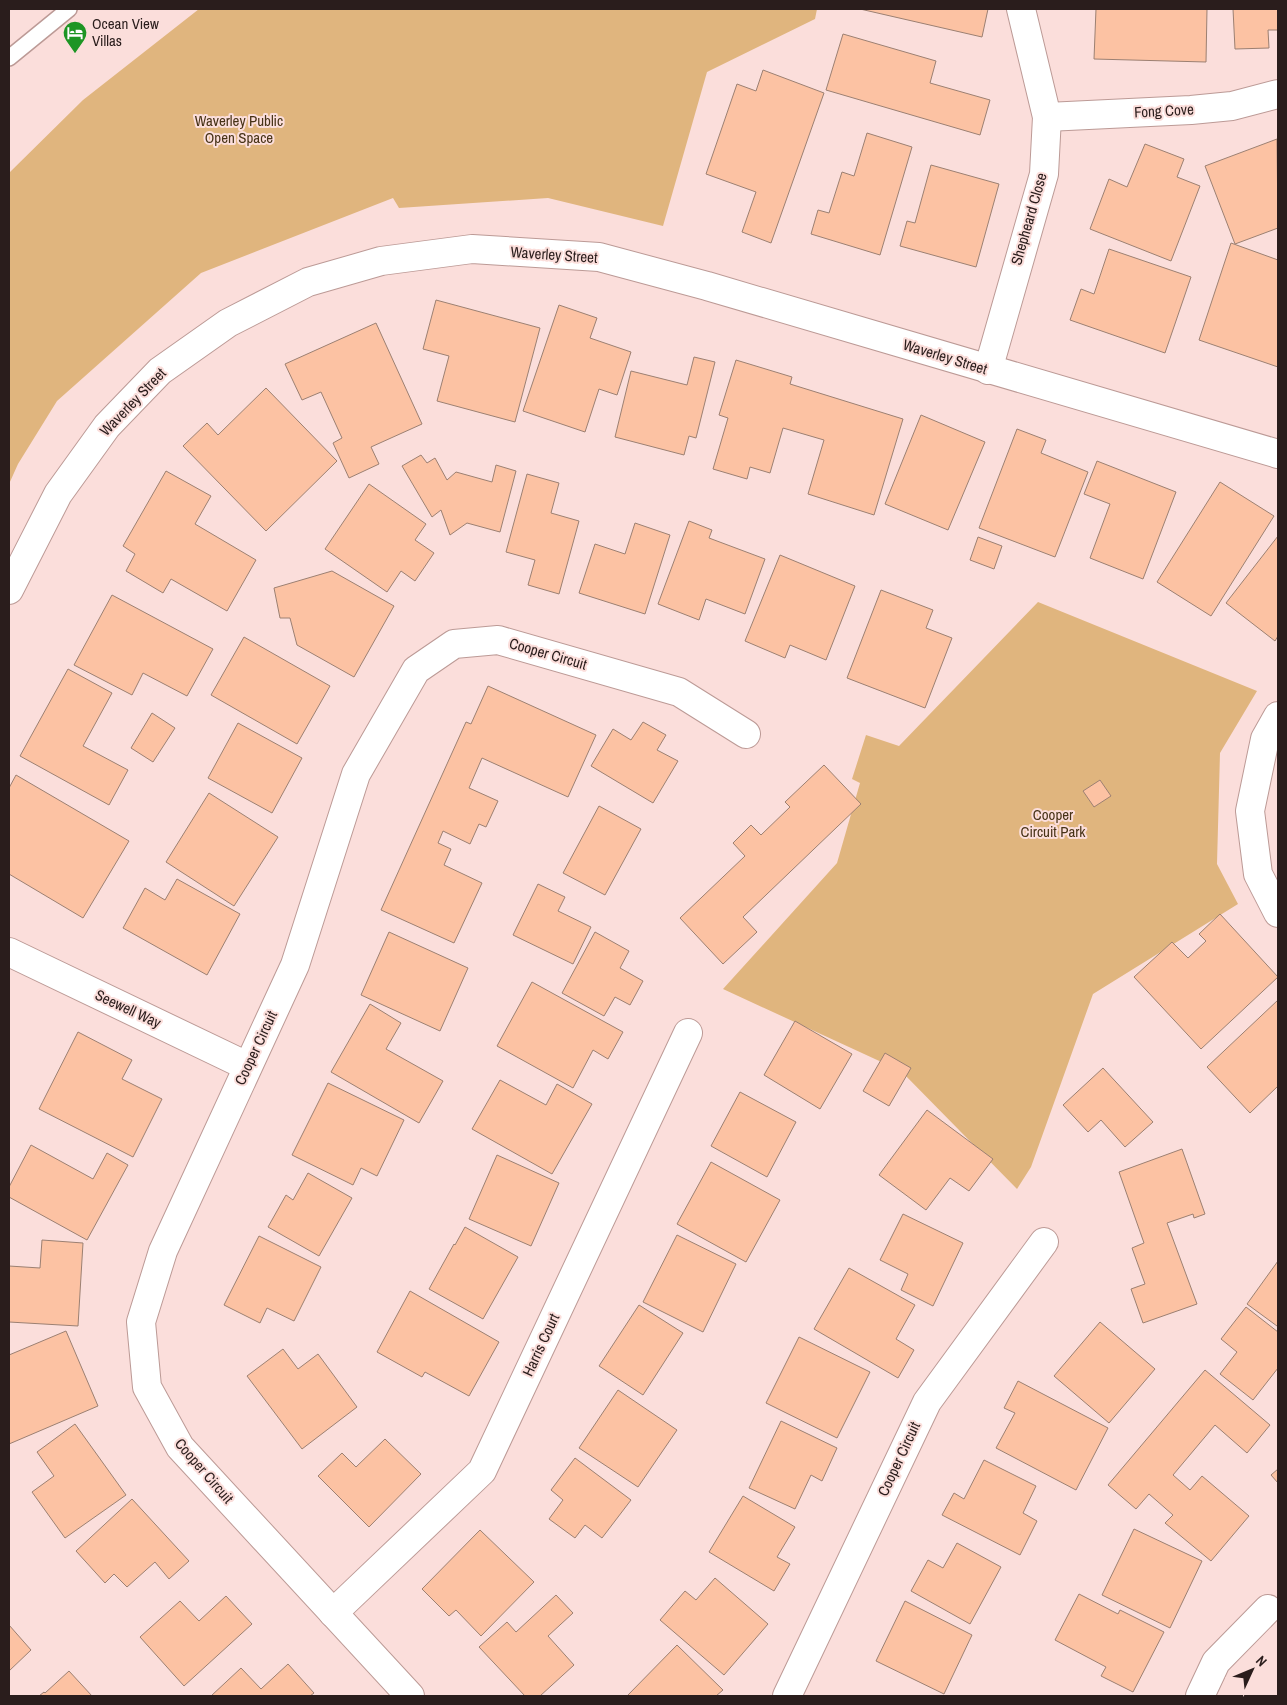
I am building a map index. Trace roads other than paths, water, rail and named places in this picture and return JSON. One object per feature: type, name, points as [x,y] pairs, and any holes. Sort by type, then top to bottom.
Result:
[{"type":"street","name":"Shepheard Close","points":[[988,370],[1044,174],[1047,117],[1021,9]]},
{"type":"street","name":"Fong Cove","points":[[1047,117],[1191,110],[1232,106],[1278,94]]},
{"type":"street","name":"Waverley Street","points":[[9,590],[58,494],[107,426],[160,371],[228,323],[308,282],[381,261],[472,249],[599,257],[707,286],[1278,454]]},
{"type":"street","name":"Cooper Circuit","points":[[410,1696],[180,1447],[147,1387],[141,1322],[163,1251],[295,965],[356,774],[416,670],[454,644],[498,640],[679,692],[746,734]]},
{"type":"street","points":[[1278,716],[1265,739],[1250,811],[1258,874],[1278,913]]},
{"type":"street","name":"Seewell Way","points":[[9,952],[247,1066]]},
{"type":"street","name":"Harris Court","points":[[332,1612],[482,1471],[688,1033]]},
{"type":"street","name":"Cooper Circuit","points":[[787,1696],[927,1402],[1044,1242]]},
{"type":"street","points":[[1200,1696],[1216,1662],[1268,1609]]},
{"type":"lane","points":[[9,58],[69,9]]},
{"type":"place","name":"Ocean View Villas","points":[[75,54]]},
{"type":"park label","name":"Waverley Public Open Space","points":[[239,130]]},
{"type":"park label","name":"Cooper Circuit Park","points":[[1053,824]]}]
